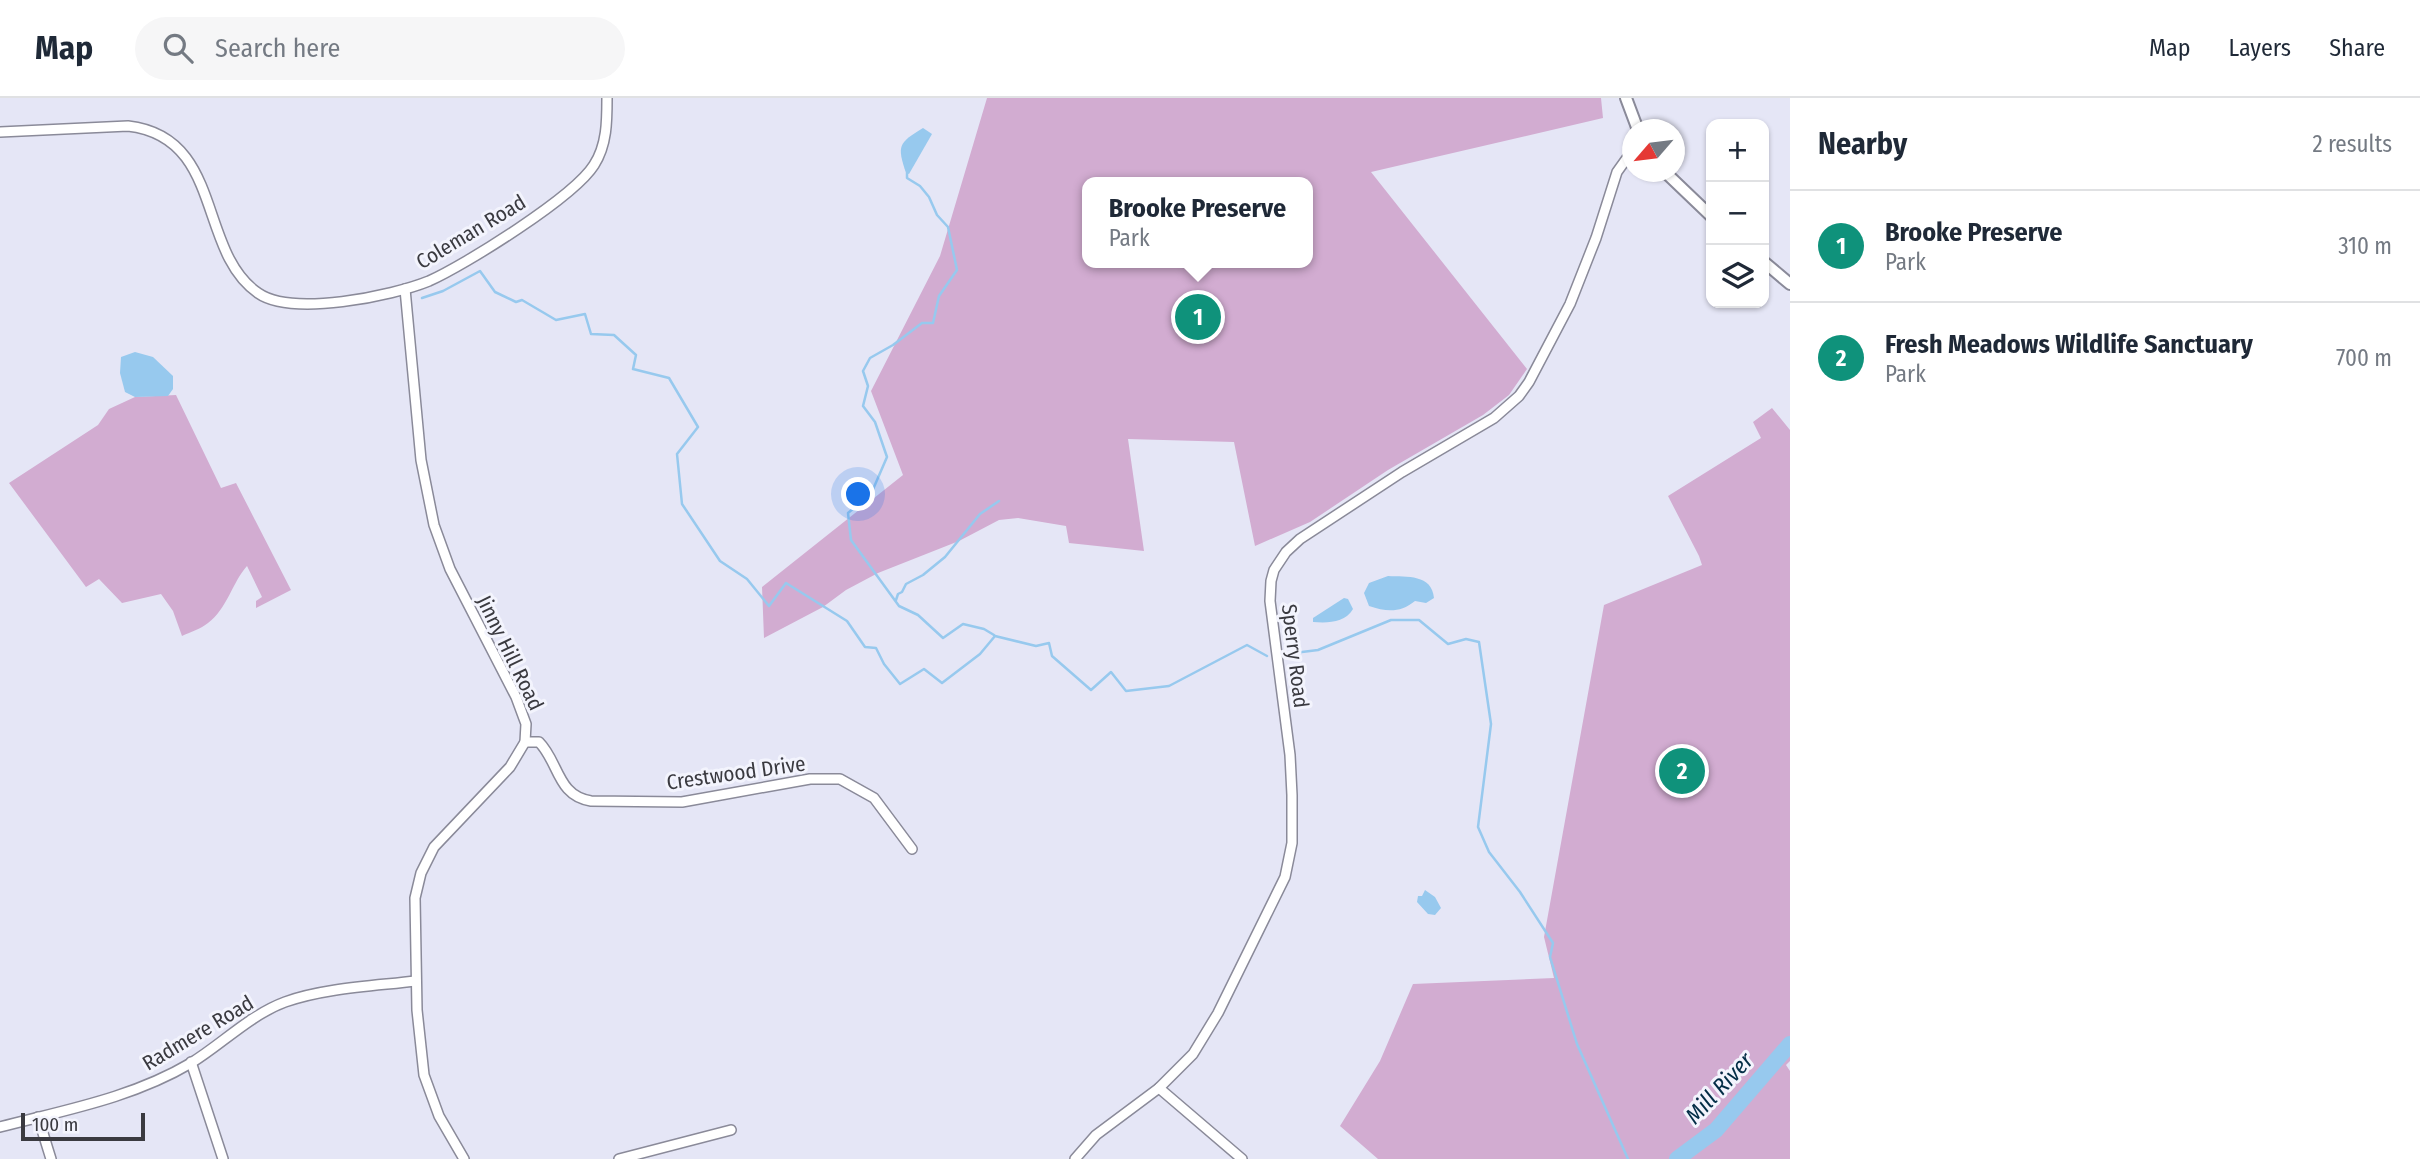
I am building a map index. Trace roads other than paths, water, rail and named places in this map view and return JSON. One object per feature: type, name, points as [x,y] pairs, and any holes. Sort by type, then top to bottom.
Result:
[{"type":"street","name":"Coleman Road","points":[[0,132],[128,126],[156,132],[167,138],[191,164],[236,270],[246,283],[266,298],[311,305],[405,289],[429,280],[469,259],[578,183],[599,155],[605,133],[607,98]]},
{"type":"street","points":[[1626,98],[1634,119]]},
{"type":"street","name":"Sperry Road","points":[[1075,1159],[1096,1135],[1159,1088],[1193,1054],[1210,1027],[1277,897],[1289,862],[1292,819],[1290,755],[1270,601],[1271,581],[1278,562],[1300,539],[1402,472],[1494,418],[1519,396],[1570,304],[1596,238],[1617,172],[1622,165]]},
{"type":"street","points":[[1675,182],[1706,211]]},
{"type":"street","points":[[1769,265],[1790,284]]},
{"type":"street","name":"Jinny Hill Road","points":[[405,289],[419,441],[435,525],[450,569],[522,709],[526,724],[525,741],[510,767],[440,838],[425,862],[417,886],[415,906],[418,1037],[424,1075],[439,1116],[464,1159]]},
{"type":"street","name":"Crestwood Drive","points":[[525,741],[538,741],[545,748],[566,789],[578,799],[591,801],[682,802],[810,779],[840,779],[874,798],[912,849]]},
{"type":"street","name":"Radmere Road","points":[[0,1127],[112,1099],[151,1083],[191,1062],[249,1022],[283,1003],[314,995],[416,981]]},
{"type":"street","points":[[191,1062],[223,1159]]},
{"type":"street","points":[[1159,1088],[1242,1159]]},
{"type":"street","points":[[38,1117],[51,1159]]},
{"type":"street","points":[[619,1159],[731,1130]]},
{"type":"water","points":[[923,128],[932,134],[909,174],[906,173],[901,157],[902,146]]},
{"type":"water","points":[[135,352],[153,357],[173,376],[173,389],[168,396],[135,397],[125,392],[120,373],[121,357]]},
{"type":"water","points":[[1388,576],[1424,581],[1432,590],[1434,598],[1426,603],[1415,601],[1404,608],[1393,610],[1369,606],[1364,593],[1369,583]]},
{"type":"water","points":[[1344,598],[1348,599],[1353,609],[1350,614],[1341,620],[1313,622],[1313,618]]},
{"type":"water","points":[[1425,890],[1435,897],[1441,908],[1435,915],[1428,914],[1417,902],[1418,896],[1422,896]]},
{"type":"waterway","points":[[907,173],[907,178],[920,186],[929,197],[937,215],[948,227],[957,270],[939,296],[933,323],[922,323],[870,358],[863,371],[868,386],[863,406],[875,422],[887,457],[871,494],[848,513],[851,540],[899,606],[918,615],[943,638],[963,624],[984,629],[994,635]]},
{"type":"waterway","points":[[422,298],[443,291],[480,271],[495,292],[516,302],[522,300],[556,320],[585,314],[591,334],[614,335],[636,355],[633,369],[669,378],[698,427],[677,454],[682,504],[720,561],[747,579],[769,606],[786,583],[847,621],[865,647],[876,648],[884,664],[900,684],[924,669],[942,683],[980,654],[995,636],[1036,646],[1049,643],[1052,656],[1091,690],[1111,672],[1126,691],[1169,686],[1247,645],[1267,656]]},
{"type":"waterway","points":[[896,600],[906,584],[923,575],[945,557],[980,514],[999,501]]},
{"type":"waterway","points":[[1286,654],[1318,650],[1391,620],[1419,620],[1448,644],[1466,639],[1479,642],[1491,724],[1478,827],[1489,852],[1520,892],[1553,943],[1550,957],[1577,1044],[1628,1159]]},
{"type":"waterway","name":"Mill River","points":[[1677,1159],[1716,1130],[1790,1044]]},
{"type":"place","name":"Brooke Preserve","points":[[1198,317]]},
{"type":"place","name":"Fresh Meadows Wildlife Sanctuary","points":[[1682,771]]}]
